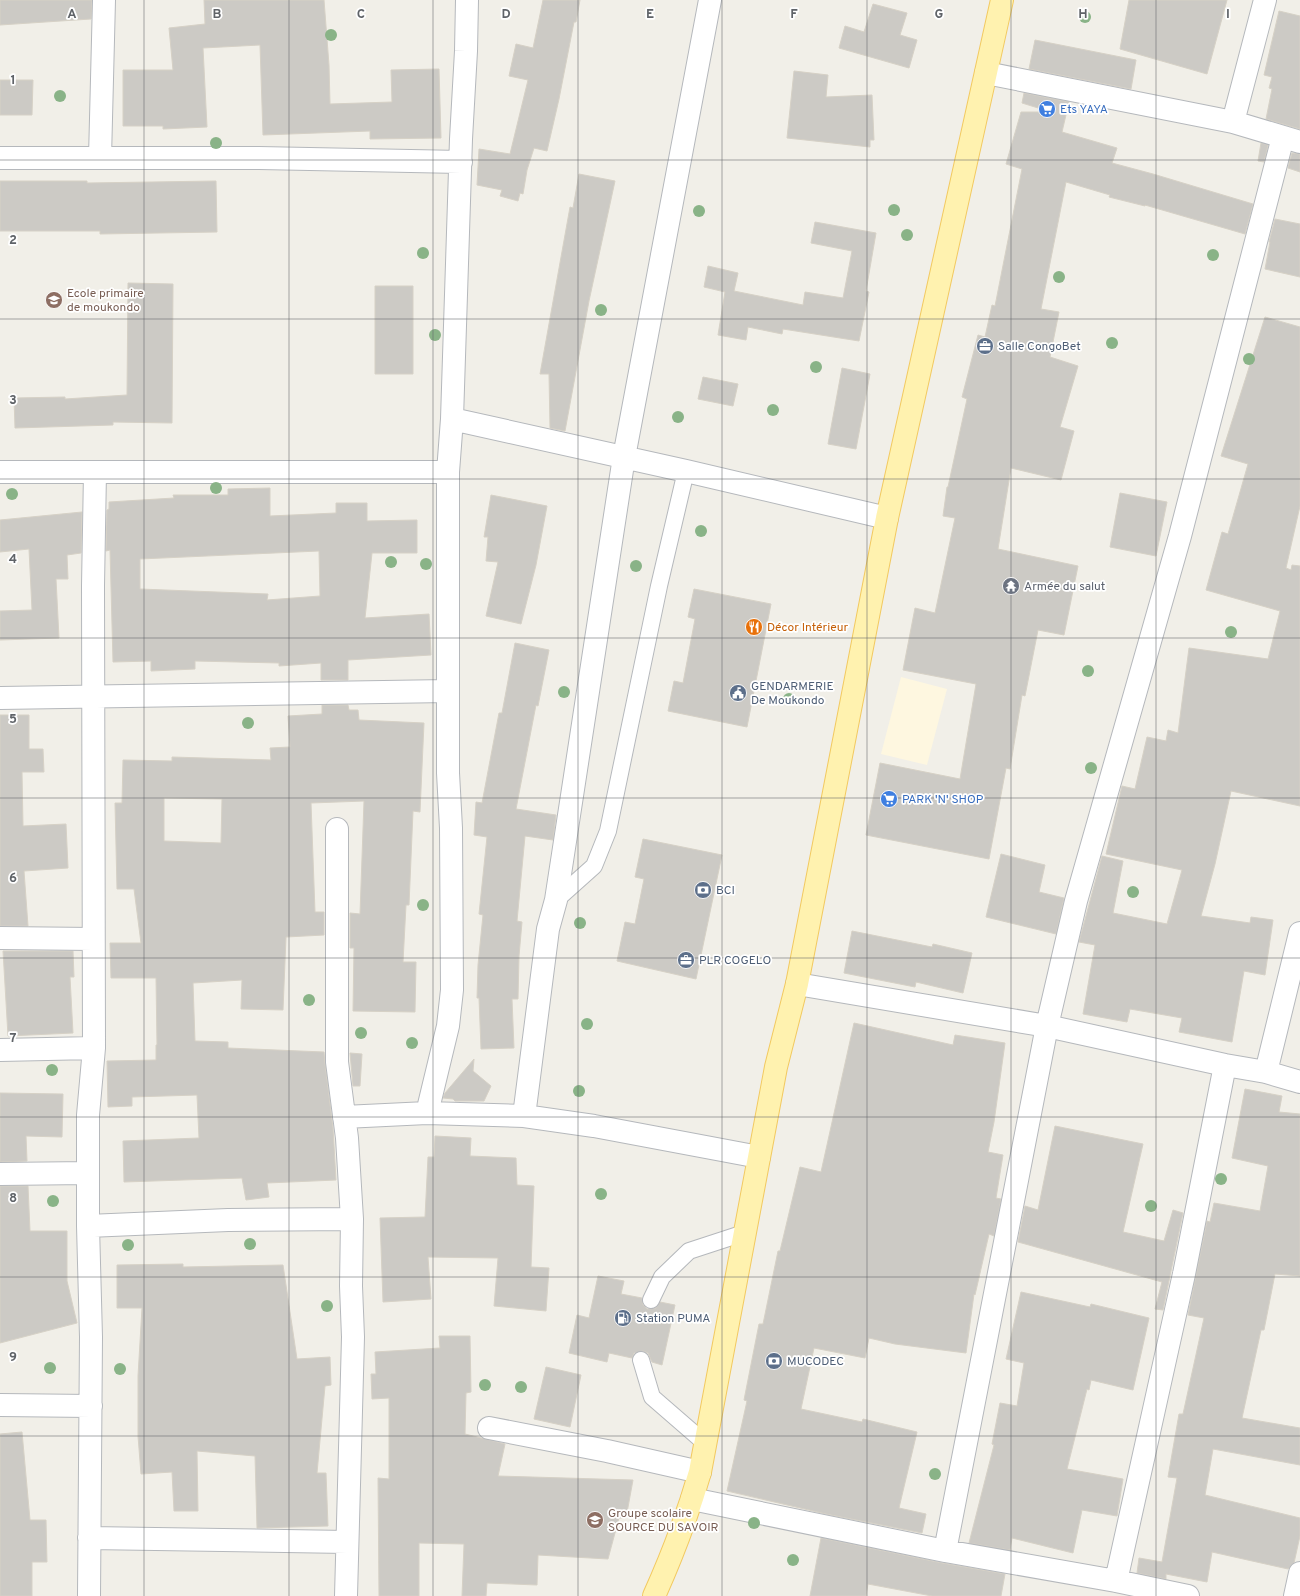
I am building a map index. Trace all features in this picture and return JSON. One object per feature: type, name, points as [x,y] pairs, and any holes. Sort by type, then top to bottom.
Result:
[{"type":"main road","points":[[654,1596],[667,1567],[692,1499],[700,1472],[776,1067],[797,984],[888,518],[927,334],[1002,0]]},
{"type":"street","points":[[100,158],[104,0]]},
{"type":"street","points":[[427,1113],[448,1026],[452,990],[448,690],[448,472],[452,419],[468,0]]},
{"type":"street","points":[[524,1116],[548,929],[556,900],[624,457],[710,0]]},
{"type":"street","points":[[1233,122],[1265,0]]},
{"type":"street","points":[[945,1551],[1047,1026],[1076,900],[1292,139],[1233,122],[986,73]]},
{"type":"street","points":[[0,158],[259,158],[461,162]]},
{"type":"street","points":[[452,419],[888,518]]},
{"type":"street","points":[[0,472],[448,472]]},
{"type":"street","points":[[89,1596],[91,1337],[88,1226],[88,1115],[94,1048],[93,586],[95,472]]},
{"type":"street","points":[[0,698],[448,690]]},
{"type":"street","points":[[336,829],[336,1062],[348,1138],[352,1219],[351,1286],[353,1337],[346,1596]]},
{"type":"street","points":[[1266,1072],[1300,933]]},
{"type":"street","points":[[0,938],[93,939]]},
{"type":"street","points":[[797,984],[1047,1026],[1225,1065],[1266,1072],[1300,1082]]},
{"type":"street","points":[[0,1050],[94,1048]]},
{"type":"street","points":[[1116,1581],[1184,1274],[1225,1065]]},
{"type":"street","points":[[344,1117],[427,1113],[524,1116],[594,1126],[759,1158]]},
{"type":"street","points":[[0,1174],[88,1173]]},
{"type":"street","points":[[88,1226],[228,1220],[352,1219]]},
{"type":"street","points":[[0,1405],[90,1406]]},
{"type":"street","points":[[489,1428],[607,1451],[700,1472]]},
{"type":"street","points":[[692,1499],[945,1551],[1116,1581],[1188,1596]]},
{"type":"street","points":[[89,1538],[347,1542]]},
{"type":"street","points":[[1295,1596],[1300,1573]]},
{"type":"lane","points":[[556,900],[594,866],[608,831],[659,586],[686,471]]},
{"type":"lane","points":[[651,1300],[662,1277],[689,1251],[744,1233]]},
{"type":"lane","points":[[641,1360],[652,1397],[705,1443]]},
{"type":"shaded area","points":[[901,677],[947,689],[927,765],[881,754]]},
{"type":"building","points":[[0,0],[92,0],[91,19],[0,25]]},
{"type":"building","points":[[204,0],[324,0],[329,65],[330,104],[392,102],[391,70],[439,69],[441,138],[370,139],[370,131],[263,135],[260,45],[203,48],[207,127],[163,129],[163,126],[123,126],[123,70],[173,70],[169,28],[205,24]]},
{"type":"building","points":[[543,0],[580,0],[547,151],[534,148],[527,170],[523,194],[520,193],[518,201],[500,196],[502,190],[477,185],[479,149],[510,154],[528,80],[509,76],[516,44],[533,48]]},
{"type":"building","points":[[1129,0],[1227,0],[1207,74],[1120,49]]},
{"type":"building","points":[[873,4],[907,13],[900,35],[917,40],[909,68],[839,48],[845,26],[864,32]]},
{"type":"building","points":[[1279,11],[1300,16],[1300,129],[1266,119],[1272,89],[1269,88],[1272,77],[1264,75]]},
{"type":"building","points":[[1035,40],[1136,60],[1131,89],[1029,69]]},
{"type":"building","points":[[794,71],[828,75],[826,97],[872,95],[874,140],[870,140],[870,147],[787,138]]},
{"type":"building","points":[[0,80],[33,80],[32,115],[0,115]]},
{"type":"building","points":[[1024,93],[1069,102],[1062,132],[1117,148],[1112,163],[1253,204],[1245,234],[1145,205],[1109,197],[1110,195],[1066,182],[1041,309],[1059,312],[1050,357],[1078,366],[1060,427],[1074,431],[1061,480],[1011,468],[998,549],[1078,566],[1064,635],[1038,630],[1025,696],[1022,695],[1010,769],[1006,768],[989,859],[866,835],[880,763],[960,779],[976,684],[903,670],[915,608],[935,613],[955,518],[943,516],[947,487],[967,399],[962,397],[978,335],[985,337],[992,305],[995,306],[1022,169],[1006,164],[1021,112],[1051,112],[1022,103]]},
{"type":"building","points":[[1261,143],[1268,145],[1264,162],[1258,161]]},
{"type":"building","points":[[1292,153],[1300,154],[1300,172],[1288,168]]},
{"type":"building","points":[[579,174],[615,181],[589,301],[565,431],[550,428],[549,374],[540,374],[570,207],[573,208]]},
{"type":"building","points":[[0,181],[87,181],[87,183],[216,181],[217,232],[100,234],[100,231],[0,231]]},
{"type":"building","points":[[1275,219],[1300,224],[1300,277],[1265,269],[1269,242]]},
{"type":"building","points":[[815,222],[876,233],[866,291],[869,292],[859,341],[783,329],[782,334],[748,327],[746,340],[718,335],[725,292],[704,287],[708,266],[738,273],[734,291],[803,305],[805,292],[843,298],[852,251],[811,243]]},
{"type":"building","points":[[128,283],[173,284],[172,423],[113,422],[113,425],[15,428],[14,398],[65,397],[65,399],[127,395]]},
{"type":"building","points":[[375,286],[413,286],[413,374],[375,374]]},
{"type":"building","points":[[1265,317],[1300,327],[1300,506],[1286,568],[1291,570],[1292,565],[1300,566],[1300,806],[1231,791],[1215,864],[1201,916],[1250,923],[1251,917],[1273,920],[1265,975],[1244,971],[1232,1042],[1179,1032],[1182,1018],[1130,1009],[1127,1022],[1083,1014],[1095,945],[1079,942],[1102,856],[1123,861],[1113,913],[1167,924],[1182,870],[1106,854],[1122,786],[1135,789],[1147,737],[1166,741],[1168,730],[1178,733],[1189,648],[1268,659],[1280,611],[1206,590],[1222,532],[1228,534],[1248,464],[1221,456]]},
{"type":"building","points":[[842,368],[870,374],[856,449],[828,444]]},
{"type":"building","points":[[703,377],[738,384],[733,406],[698,399]]},
{"type":"building","points":[[270,488],[270,516],[336,513],[336,503],[367,503],[367,521],[417,520],[417,553],[372,553],[365,618],[429,614],[431,655],[348,660],[348,680],[321,680],[321,663],[279,666],[279,663],[195,661],[195,669],[151,671],[151,661],[113,662],[110,550],[106,551],[107,510],[109,509],[109,502],[174,498],[173,495],[228,495],[228,489]],"holes":[[[319,551],[320,596],[267,600],[268,594],[140,589],[140,559]]]},
{"type":"building","points":[[1120,493],[1167,502],[1156,556],[1110,547]]},
{"type":"building","points":[[491,495],[547,506],[536,565],[521,624],[486,616],[498,562],[486,561],[488,537],[484,537]]},
{"type":"building","points":[[82,512],[81,553],[67,555],[68,579],[56,579],[59,638],[0,640],[0,611],[32,610],[29,549],[0,552],[0,520]]},
{"type":"building","points":[[694,589],[771,604],[747,727],[668,711],[674,681],[683,683],[695,619],[688,617]]},
{"type":"building","points":[[515,643],[549,650],[538,706],[536,705],[516,809],[556,815],[553,840],[525,836],[517,921],[522,922],[519,956],[518,999],[512,999],[514,1048],[481,1049],[479,998],[477,998],[478,965],[483,915],[479,914],[487,837],[474,835],[476,802],[482,803],[499,713],[502,713]]},
{"type":"building","points":[[322,705],[348,705],[349,710],[358,710],[359,720],[424,723],[420,812],[413,811],[409,905],[406,905],[403,962],[416,962],[415,1012],[353,1011],[354,948],[350,948],[350,913],[360,914],[364,801],[311,803],[315,912],[324,912],[324,935],[286,937],[283,1010],[241,1009],[242,980],[193,983],[195,1041],[228,1042],[228,1048],[324,1052],[333,1128],[336,1180],[267,1183],[269,1197],[246,1200],[242,1178],[124,1182],[123,1141],[199,1138],[197,1095],[132,1097],[132,1106],[108,1107],[107,1061],[156,1060],[157,1045],[156,978],[111,978],[110,943],[141,943],[134,889],[117,889],[115,803],[122,803],[123,760],[172,761],[172,757],[271,760],[270,748],[290,747],[288,716],[322,714]],"holes":[[[164,798],[222,799],[221,843],[164,841]]]},
{"type":"building","points":[[0,715],[29,715],[29,749],[43,749],[44,772],[22,772],[23,826],[66,824],[68,868],[24,871],[28,926],[0,926]]},
{"type":"building","points":[[643,839],[722,855],[696,979],[617,961],[625,922],[635,924],[644,879],[635,877]]},
{"type":"building","points":[[1001,854],[1045,865],[1039,892],[1064,898],[1056,934],[986,917]]},
{"type":"building","points":[[852,931],[932,947],[933,944],[972,953],[963,993],[916,982],[915,987],[844,973]]},
{"type":"building","points":[[3,951],[73,951],[74,977],[70,977],[73,1033],[8,1036]]},
{"type":"building","points":[[854,1023],[953,1045],[955,1035],[1005,1043],[994,1122],[988,1152],[1003,1155],[996,1198],[1001,1199],[994,1236],[989,1234],[975,1295],[974,1294],[966,1353],[895,1344],[869,1338],[865,1358],[814,1348],[801,1409],[862,1422],[863,1419],[917,1432],[899,1508],[926,1514],[922,1533],[826,1514],[727,1491],[747,1401],[744,1400],[759,1324],[763,1324],[778,1251],[780,1251],[800,1167],[821,1172]]},
{"type":"building","points":[[350,1053],[362,1054],[360,1086],[353,1086]]},
{"type":"building","points":[[474,1059],[473,1071],[491,1086],[484,1101],[455,1101],[453,1099],[443,1098],[445,1093]]},
{"type":"building","points":[[1245,1089],[1282,1096],[1279,1112],[1300,1114],[1300,1276],[1275,1274],[1264,1330],[1261,1330],[1242,1418],[1300,1428],[1300,1465],[1213,1449],[1205,1495],[1300,1518],[1300,1536],[1294,1563],[1288,1569],[1212,1552],[1207,1582],[1166,1574],[1166,1579],[1137,1573],[1139,1558],[1162,1562],[1177,1478],[1168,1477],[1179,1414],[1183,1414],[1204,1318],[1188,1315],[1207,1221],[1210,1222],[1214,1203],[1260,1211],[1268,1166],[1232,1158]]},
{"type":"building","points":[[0,1093],[63,1094],[62,1137],[26,1136],[27,1161],[0,1162]]},
{"type":"building","points":[[1055,1126],[1143,1144],[1123,1232],[1164,1241],[1173,1210],[1183,1213],[1163,1310],[1155,1309],[1162,1282],[1018,1242],[1025,1206],[1038,1210]]},
{"type":"building","points":[[435,1136],[471,1138],[470,1156],[516,1158],[517,1185],[534,1186],[531,1267],[549,1268],[546,1311],[494,1306],[498,1258],[428,1257],[431,1299],[383,1302],[380,1218],[425,1217],[428,1157],[434,1157]]},
{"type":"building","points":[[0,1186],[28,1186],[30,1231],[67,1231],[67,1281],[77,1323],[0,1343]]},
{"type":"building","points":[[183,1264],[183,1267],[283,1265],[297,1359],[330,1357],[331,1385],[325,1386],[317,1473],[326,1473],[328,1526],[257,1528],[255,1456],[197,1451],[198,1511],[174,1511],[172,1472],[141,1474],[138,1436],[138,1376],[142,1308],[117,1308],[117,1265]]},
{"type":"building","points":[[598,1276],[624,1281],[621,1294],[642,1298],[643,1305],[647,1309],[656,1308],[660,1302],[675,1305],[662,1365],[652,1362],[648,1353],[643,1351],[634,1353],[632,1358],[609,1353],[607,1362],[569,1353],[577,1315],[589,1318]]},
{"type":"building","points":[[1021,1292],[1090,1307],[1091,1304],[1149,1318],[1133,1390],[1091,1380],[1089,1390],[1087,1389],[1067,1469],[1123,1479],[1117,1516],[1082,1510],[1073,1553],[1012,1538],[1010,1550],[969,1543],[994,1445],[992,1444],[1000,1403],[1017,1406],[1024,1363],[1006,1359]]},
{"type":"building","points":[[439,1336],[470,1336],[471,1392],[466,1393],[465,1434],[505,1444],[498,1476],[633,1480],[626,1518],[619,1518],[608,1559],[538,1555],[537,1585],[487,1583],[486,1596],[462,1596],[464,1544],[419,1543],[419,1596],[379,1596],[378,1478],[389,1479],[389,1398],[372,1399],[371,1374],[376,1374],[375,1352],[440,1348]]},
{"type":"building","points":[[546,1367],[581,1375],[570,1427],[534,1419]]},
{"type":"building","points":[[22,1432],[30,1520],[46,1520],[47,1562],[32,1562],[32,1596],[0,1596],[0,1434]]},
{"type":"building","points":[[821,1538],[942,1563],[1005,1574],[1001,1596],[932,1596],[868,1584],[866,1596],[810,1596]]},
{"type":"place","name":"Ets YAYA","points":[[1047,109]]},
{"type":"place","name":"Ecole primaire de moukondo","points":[[54,300]]},
{"type":"place","name":"Salle CongoBet","points":[[985,346]]},
{"type":"place","name":"Armée du salut","points":[[1011,586]]},
{"type":"place","name":"Décor Intérieur","points":[[754,627]]},
{"type":"place","name":"GENDARMERIE De Moukondo","points":[[738,693]]},
{"type":"place","name":"PARK 'N' SHOP","points":[[889,799]]},
{"type":"place","name":"BCI","points":[[703,890]]},
{"type":"place","name":"PLR COGELO","points":[[686,960]]},
{"type":"place","name":"Station PUMA","points":[[623,1318]]},
{"type":"place","name":"MUCODEC","points":[[774,1361]]},
{"type":"place","name":"Groupe scolaire SOURCE DU SAVOIR","points":[[595,1520]]}]
